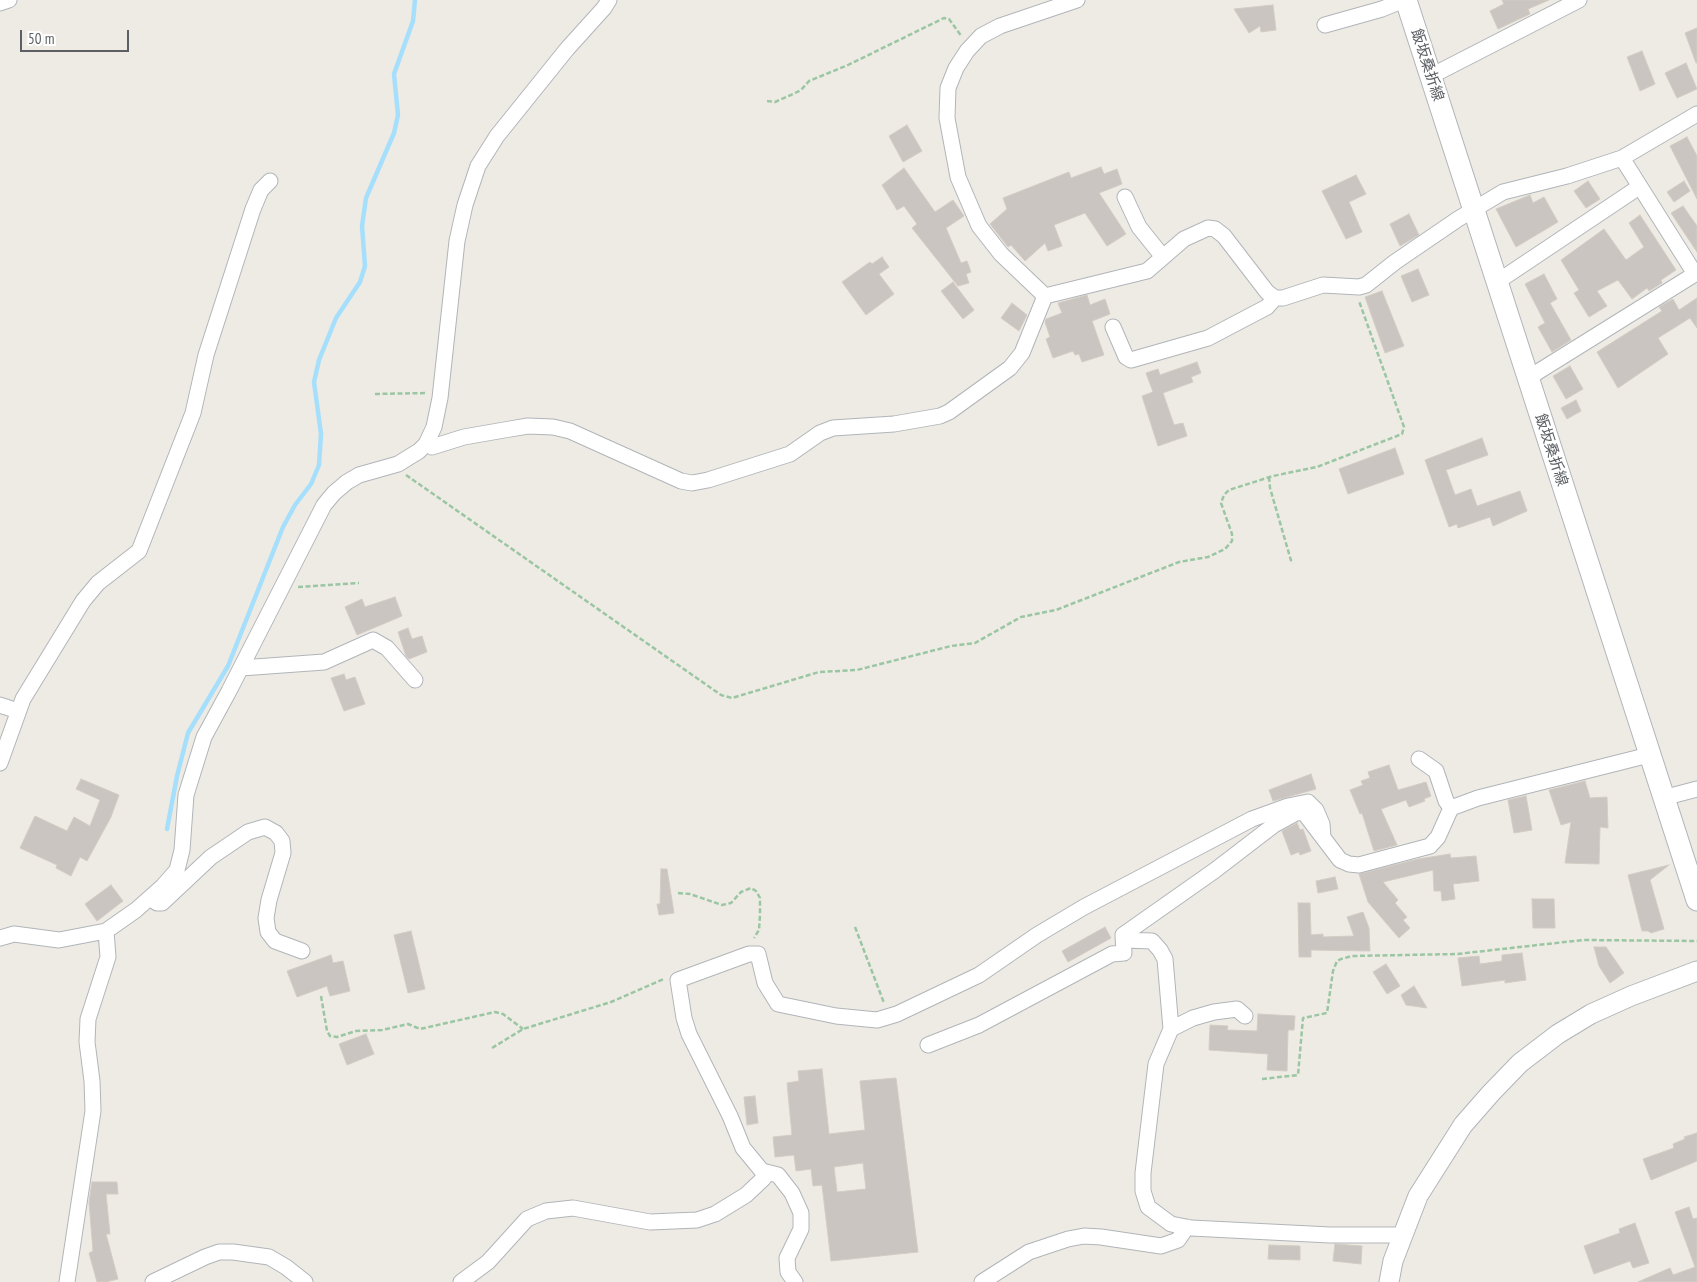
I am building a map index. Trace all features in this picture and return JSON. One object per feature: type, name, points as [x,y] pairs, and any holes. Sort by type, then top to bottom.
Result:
[{"type":"main road","name":"飯坂桑折線","points":[[1405,0],[1697,900]]},
{"type":"street","points":[[0,3],[9,0]]},
{"type":"street","points":[[0,938],[22,934],[59,940],[106,931],[164,886],[177,870],[182,850],[186,794],[204,738],[324,505],[334,493],[359,475],[392,465],[419,451],[426,444],[434,427],[440,398],[457,242],[465,205],[478,166],[496,136],[609,0]]},
{"type":"street","points":[[1045,296],[1001,254],[979,226],[958,178],[947,118],[948,88],[956,68],[981,36],[1000,26],[1077,0]]},
{"type":"street","points":[[1325,25],[1382,9],[1405,0]]},
{"type":"street","points":[[1430,76],[1579,0]]},
{"type":"street","points":[[1045,296],[1147,271],[1184,239],[1208,228],[1215,229],[1224,236],[1267,292],[1275,298],[1283,298],[1323,285],[1354,288],[1366,285],[1395,262],[1503,192],[1567,176],[1622,158],[1697,114]]},
{"type":"street","points":[[1528,378],[1695,274],[1622,158]]},
{"type":"street","points":[[0,763],[23,699],[91,591],[139,551],[193,413],[206,355],[253,209],[261,190],[270,181]]},
{"type":"street","points":[[1497,282],[1639,187]]},
{"type":"street","points":[[1125,197],[1139,227],[1163,257]]},
{"type":"street","points":[[432,447],[464,437],[528,426],[553,427],[570,431],[681,482],[692,484],[790,454],[820,433],[833,428],[894,424],[940,416],[949,412],[1010,368],[1022,353],[1045,296]]},
{"type":"street","points":[[1113,327],[1126,357],[1131,360],[1208,338],[1268,307],[1275,298]]},
{"type":"street","points":[[241,668],[324,662],[373,640],[387,648],[415,680]]},
{"type":"street","points":[[0,705],[18,711]]},
{"type":"street","points":[[928,1045],[980,1025],[1112,954],[1124,953],[1124,935],[1286,817],[1302,812],[1340,860],[1349,864],[1359,865],[1430,846],[1438,837],[1451,808],[1478,798],[1649,755]]},
{"type":"street","points":[[1420,760],[1436,771],[1446,801],[1451,808]]},
{"type":"street","points":[[1663,798],[1697,789]]},
{"type":"street","points":[[461,1282],[488,1262],[527,1219],[546,1212],[574,1208],[650,1222],[697,1220],[716,1214],[746,1196],[764,1178],[762,1171],[744,1148],[698,1054],[684,1018],[678,980],[749,954],[758,954],[765,983],[774,1001],[781,1006],[866,1020],[889,1016],[979,975],[1084,907],[1252,820],[1288,806],[1308,802],[1316,810],[1322,824],[1323,837]]},
{"type":"street","points":[[150,898],[157,903],[162,903],[212,857],[248,832],[265,827],[276,833],[282,841],[283,853],[269,900],[266,918],[268,932],[275,941],[302,951]]},
{"type":"street","points":[[67,1282],[93,1111],[92,1081],[87,1042],[88,1018],[108,957],[106,931]]},
{"type":"street","points":[[1125,940],[1152,941],[1160,950],[1164,959],[1172,1029],[1156,1064],[1143,1191],[1148,1207],[1156,1215],[1171,1224],[1187,1227],[1330,1235],[1402,1235]]},
{"type":"street","points":[[1389,1282],[1402,1235],[1418,1196],[1454,1139],[1490,1093],[1520,1063],[1558,1034],[1591,1014],[1631,996],[1697,971]]},
{"type":"street","points":[[1172,1029],[1193,1018],[1214,1012],[1237,1009],[1245,1016]]},
{"type":"street","points":[[762,1171],[778,1175],[792,1193],[801,1213],[801,1229],[787,1258],[788,1272],[795,1282]]},
{"type":"street","points":[[982,1282],[1029,1252],[1068,1239],[1084,1236],[1101,1237],[1162,1246],[1178,1240],[1187,1227]]},
{"type":"street","points":[[153,1282],[205,1256],[219,1252],[269,1257],[305,1282]]},
{"type":"path","points":[[768,101],[776,102],[792,95],[801,90],[809,81],[848,65],[944,18],[949,19],[969,49]]},
{"type":"path","points":[[392,465],[721,695],[732,698],[819,672],[834,669],[857,670],[951,646],[975,643],[1021,617],[1056,610],[1179,562],[1208,557],[1225,549],[1232,541],[1232,534],[1222,503],[1224,495],[1229,490],[1269,477],[1317,467],[1402,434],[1404,427],[1354,288]]},
{"type":"path","points":[[375,394],[423,392],[440,398]]},
{"type":"path","points":[[1269,477],[1270,488],[1292,564]]},
{"type":"path","points":[[282,588],[359,583]]},
{"type":"path","points":[[678,893],[690,894],[728,904],[741,892],[751,888],[756,891],[760,898],[759,930],[756,938],[748,941]]},
{"type":"path","points":[[855,928],[889,1016]]},
{"type":"path","points":[[1262,1079],[1298,1075],[1303,1018],[1306,1015],[1326,1013],[1333,971],[1337,961],[1341,959],[1352,956],[1457,954],[1583,940],[1697,941]]},
{"type":"path","points":[[492,1048],[523,1029],[611,1002],[664,979],[678,980]]},
{"type":"path","points":[[321,996],[327,1031],[330,1036],[337,1037],[356,1031],[382,1030],[408,1024],[420,1029],[495,1012],[503,1014],[523,1029]]},
{"type":"building","points":[[1502,0],[1549,0],[1528,9],[1530,14],[1498,29],[1490,11],[1504,4]]},
{"type":"building","points":[[1273,5],[1276,30],[1261,32],[1260,26],[1249,33],[1234,9]]},
{"type":"building","points":[[1697,28],[1697,63],[1696,63],[1685,33]]},
{"type":"building","points":[[1642,51],[1655,84],[1640,91],[1627,57]]},
{"type":"building","points":[[1686,63],[1697,89],[1677,98],[1665,73]]},
{"type":"building","points":[[907,125],[922,151],[903,162],[889,136]]},
{"type":"building","points":[[1687,137],[1697,156],[1697,199],[1670,146]]},
{"type":"building","points":[[1101,167],[1104,174],[1117,169],[1122,184],[1099,193],[1126,234],[1107,246],[1085,213],[1054,225],[1062,246],[1048,251],[1045,243],[1025,261],[1011,245],[1008,247],[990,224],[1007,209],[1003,198],[1069,172],[1071,178]]},
{"type":"building","points":[[904,168],[935,212],[953,200],[964,216],[946,228],[961,263],[967,261],[971,272],[966,274],[969,283],[958,286],[912,228],[917,224],[904,206],[897,210],[882,185]]},
{"type":"building","points":[[1356,175],[1366,194],[1349,202],[1362,232],[1346,239],[1322,191]]},
{"type":"building","points":[[1588,181],[1600,199],[1586,208],[1574,191]]},
{"type":"building","points":[[1684,181],[1690,191],[1674,202],[1667,192]]},
{"type":"building","points":[[1530,195],[1533,203],[1544,197],[1558,222],[1516,247],[1496,209]]},
{"type":"building","points":[[1683,206],[1697,226],[1697,252],[1671,213]]},
{"type":"building","points":[[1409,214],[1419,235],[1400,246],[1390,224]]},
{"type":"building","points":[[1640,215],[1676,270],[1661,280],[1662,283],[1649,291],[1647,288],[1632,299],[1618,280],[1597,291],[1607,306],[1589,317],[1574,293],[1579,290],[1561,260],[1604,229],[1626,260],[1644,247],[1629,223]]},
{"type":"building","points":[[882,257],[889,267],[879,274],[894,294],[866,315],[842,282],[870,262],[872,264]]},
{"type":"building","points":[[1418,269],[1429,295],[1412,302],[1401,276]]},
{"type":"building","points":[[1544,274],[1557,299],[1550,303],[1571,340],[1552,352],[1538,327],[1545,323],[1525,284]]},
{"type":"building","points":[[953,282],[974,310],[963,319],[941,291]]},
{"type":"building","points":[[1382,291],[1404,346],[1385,353],[1365,297]]},
{"type":"building","points":[[1087,295],[1090,305],[1105,299],[1110,314],[1092,321],[1104,355],[1082,362],[1079,354],[1075,355],[1073,351],[1053,358],[1046,339],[1050,337],[1045,322],[1046,319],[1062,313],[1058,303]]},
{"type":"building","points":[[1697,298],[1697,328],[1690,318],[1658,338],[1668,354],[1618,388],[1597,352],[1662,311],[1659,307],[1673,299],[1679,310]]},
{"type":"building","points":[[1012,303],[1027,315],[1019,331],[1001,318]]},
{"type":"building","points":[[1197,362],[1201,373],[1191,377],[1193,382],[1163,393],[1174,425],[1183,423],[1187,436],[1158,446],[1142,396],[1153,392],[1146,373],[1158,369],[1160,375]]},
{"type":"building","points":[[1570,366],[1583,389],[1566,399],[1553,376]]},
{"type":"building","points":[[1576,400],[1581,411],[1567,419],[1561,408]]},
{"type":"building","points":[[1482,438],[1488,455],[1446,470],[1455,495],[1471,489],[1477,506],[1520,491],[1527,511],[1493,526],[1490,517],[1458,528],[1457,524],[1449,527],[1425,460]]},
{"type":"building","points":[[1395,448],[1404,474],[1348,494],[1339,469]]},
{"type":"building","points":[[395,597],[402,616],[357,635],[345,607],[362,599],[365,607]]},
{"type":"building","points":[[408,628],[412,639],[422,636],[427,652],[409,659],[406,656],[398,632]]},
{"type":"building","points":[[344,674],[346,680],[355,677],[365,704],[344,711],[331,678]]},
{"type":"building","points":[[1389,765],[1398,790],[1426,782],[1431,796],[1424,799],[1425,801],[1409,807],[1406,800],[1381,809],[1397,845],[1374,851],[1362,813],[1360,814],[1350,790],[1363,785],[1361,781],[1370,778],[1368,772]]},
{"type":"building","points":[[1311,774],[1316,789],[1273,801],[1269,790]]},
{"type":"building","points":[[81,779],[119,795],[111,817],[87,861],[80,857],[71,876],[56,868],[57,865],[20,848],[35,816],[67,831],[74,817],[90,826],[100,800],[76,789]]},
{"type":"building","points":[[1585,781],[1590,798],[1607,797],[1608,828],[1600,827],[1599,864],[1565,863],[1571,822],[1561,825],[1549,790]]},
{"type":"building","points":[[1526,796],[1532,830],[1514,833],[1508,800]]},
{"type":"building","points":[[1297,823],[1300,830],[1303,829],[1311,851],[1300,855],[1299,852],[1291,855],[1282,831]]},
{"type":"building","points":[[1450,854],[1451,858],[1476,856],[1479,881],[1453,884],[1455,899],[1442,901],[1441,891],[1434,891],[1433,870],[1383,882],[1398,900],[1395,903],[1407,917],[1403,920],[1410,928],[1399,938],[1368,902],[1359,874],[1418,859]]},
{"type":"building","points":[[1669,865],[1650,880],[1664,929],[1651,933],[1642,931],[1628,875]]},
{"type":"building","points":[[661,869],[667,869],[674,913],[659,915],[657,904],[660,904]]},
{"type":"building","points":[[1335,877],[1338,889],[1318,893],[1316,881]]},
{"type":"building","points":[[111,885],[123,901],[97,921],[85,904]]},
{"type":"building","points":[[1532,899],[1554,899],[1555,928],[1533,928]]},
{"type":"building","points":[[1298,903],[1310,903],[1311,935],[1323,934],[1323,937],[1354,936],[1347,917],[1363,912],[1369,928],[1370,951],[1311,950],[1311,957],[1299,957]]},
{"type":"building","points":[[1105,927],[1111,938],[1068,962],[1062,951]]},
{"type":"building","points":[[411,931],[425,989],[408,993],[394,935]]},
{"type":"building","points":[[1594,947],[1606,947],[1624,973],[1610,983],[1599,966]]},
{"type":"building","points":[[1522,953],[1526,980],[1505,983],[1505,980],[1462,986],[1458,958],[1479,956],[1480,964],[1502,961],[1502,955]]},
{"type":"building","points":[[331,955],[333,963],[343,961],[350,991],[330,996],[327,986],[297,997],[287,971]]},
{"type":"building","points":[[1386,964],[1400,986],[1387,994],[1373,972]]},
{"type":"building","points":[[1414,986],[1427,1008],[1406,1005],[1401,995]]},
{"type":"building","points":[[1258,1014],[1295,1016],[1294,1030],[1288,1030],[1287,1071],[1267,1070],[1268,1054],[1209,1050],[1210,1025],[1228,1026],[1227,1030],[1257,1031]]},
{"type":"building","points":[[366,1034],[374,1054],[347,1065],[339,1044]]},
{"type":"building","points":[[822,1069],[829,1134],[865,1130],[860,1081],[896,1078],[918,1252],[831,1261],[822,1185],[813,1186],[811,1169],[796,1171],[794,1155],[775,1157],[773,1137],[792,1135],[787,1083],[799,1081],[798,1071]],"holes":[[[863,1163],[866,1189],[837,1192],[834,1167]]]},
{"type":"building","points":[[755,1096],[758,1123],[747,1125],[744,1097]]},
{"type":"building","points":[[1697,1133],[1697,1161],[1651,1180],[1643,1159],[1674,1148],[1673,1144],[1685,1139],[1684,1137]]},
{"type":"building","points":[[92,1182],[117,1182],[118,1194],[106,1194],[110,1234],[106,1234],[118,1279],[106,1282],[97,1282],[89,1253],[93,1251],[89,1202]]},
{"type":"building","points":[[1689,1207],[1693,1219],[1697,1218],[1697,1282],[1638,1282],[1670,1268],[1673,1275],[1695,1267],[1675,1212]]},
{"type":"building","points":[[1635,1223],[1649,1263],[1633,1268],[1630,1261],[1594,1274],[1584,1246],[1620,1233],[1619,1229]]},
{"type":"building","points":[[1335,1244],[1362,1246],[1361,1264],[1333,1261]]},
{"type":"building","points":[[1269,1245],[1300,1246],[1300,1260],[1268,1259]]},
{"type":"waterway","points":[[167,829],[177,776],[188,733],[228,666],[283,527],[295,505],[311,484],[319,465],[321,434],[314,382],[319,360],[336,318],[360,282],[365,266],[362,226],[366,198],[394,133],[398,115],[394,74],[413,21],[415,0]]}]
